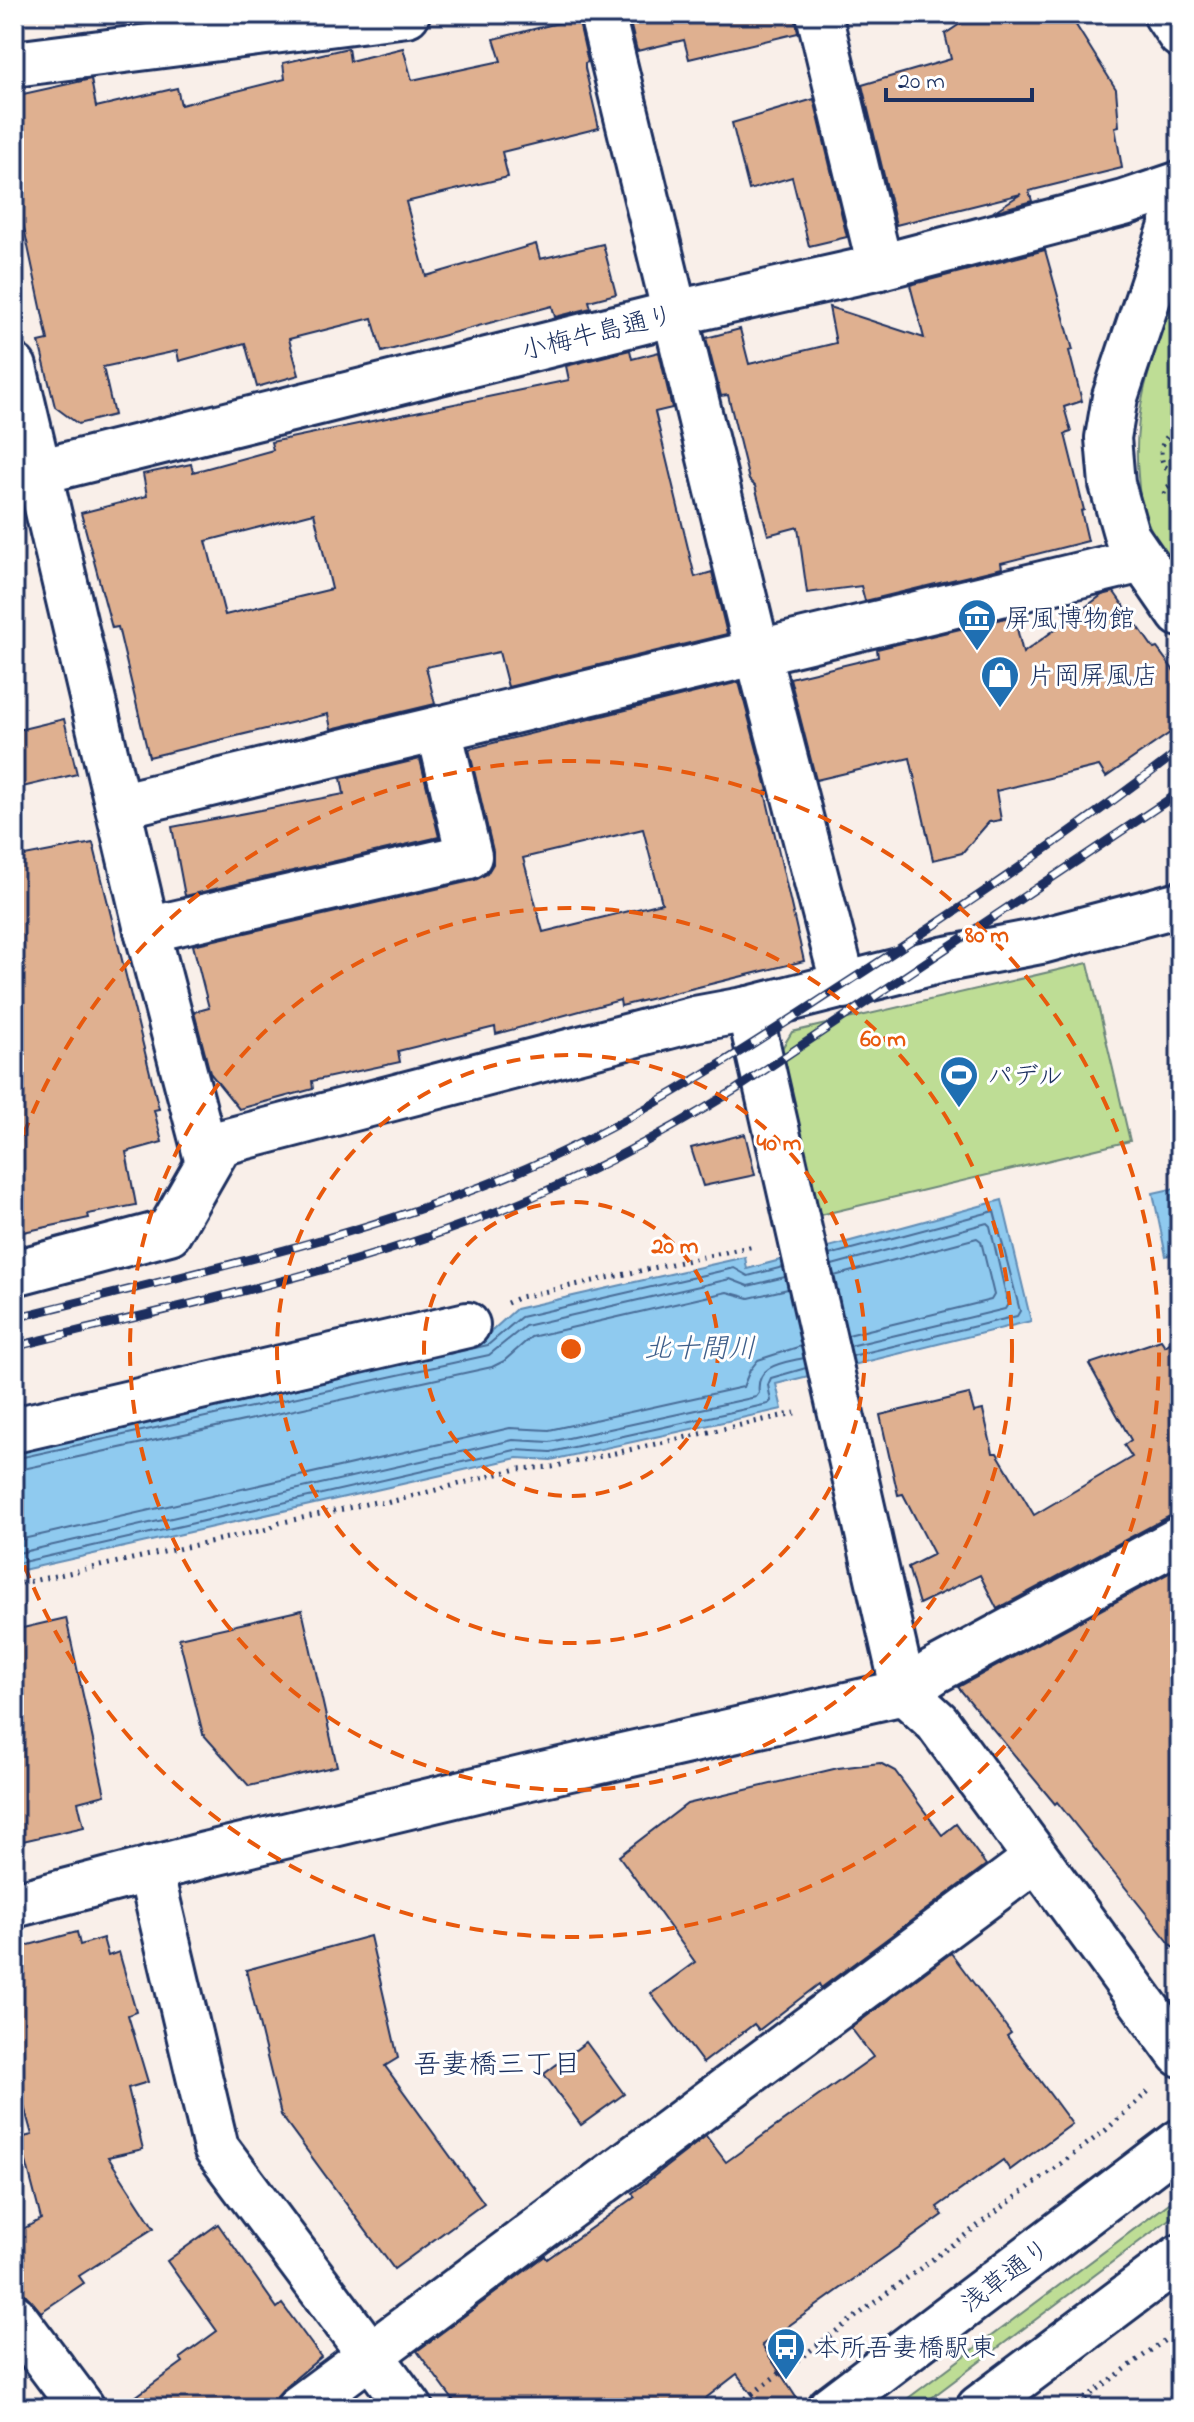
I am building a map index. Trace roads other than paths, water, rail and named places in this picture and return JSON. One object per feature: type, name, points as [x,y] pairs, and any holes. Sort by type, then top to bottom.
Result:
[{"type":"street","points":[[14,64],[407,14]]},
{"type":"street","points":[[602,14],[757,651],[844,986]]},
{"type":"street","points":[[819,14],[880,267]]},
{"type":"street","points":[[1166,14],[1180,35]]},
{"type":"street","name":"小梅牛島通り","points":[[27,476],[676,313],[880,267],[1124,203],[1180,184]]},
{"type":"street","points":[[1180,202],[1115,397],[1108,438],[1112,484],[1127,537],[1180,614]]},
{"type":"street","points":[[14,367],[27,476],[118,806],[208,1163]]},
{"type":"street","points":[[118,806],[1142,560]]},
{"type":"street","points":[[147,930],[469,856],[439,729]]},
{"type":"street","points":[[14,1273],[169,1232],[220,1143],[695,1019],[749,1009],[946,959],[1041,941],[1180,904]]},
{"type":"street","points":[[749,1009],[904,1692],[937,1722],[1036,1859],[1165,2067]]},
{"type":"street","points":[[14,1430],[467,1325]]},
{"type":"street","points":[[14,1905],[530,1777],[904,1692],[935,1671],[1180,1539]]},
{"type":"street","points":[[299,2408],[1036,1859]]},
{"type":"street","points":[[150,1869],[216,2148],[410,2408]]},
{"type":"street","name":"浅草通り","points":[[830,2408],[1180,2142]]},
{"type":"street","points":[[979,2408],[1180,2257]]},
{"type":"street","points":[[14,2317],[82,2408]]},
{"type":"water","points":[[1180,1187],[1180,1252],[1166,1256],[1153,1193]]},
{"type":"water","name":"北十間川","points":[[1002,1200],[1031,1321],[776,1384],[782,1409],[551,1460],[517,1458],[14,1572],[14,1442],[484,1338],[516,1309],[745,1257],[747,1269]]},
{"type":"railway","points":[[14,1318],[201,1272],[387,1220],[508,1176],[593,1137],[795,1017],[1010,874],[1180,750]]},
{"type":"railway","points":[[14,1347],[354,1261],[499,1211],[569,1181],[670,1129],[735,1090],[1180,792]]},
{"type":"place","name":"屏風博物館","points":[[977,652]]},
{"type":"place","name":"片岡屏風店","points":[[1000,709]]},
{"type":"place","name":"パデル","points":[[959,1109]]},
{"type":"place","name":"本所吾妻橋駅東","points":[[786,2381]]},
{"type":"district","name":"吾妻橋三丁目","points":[[497,2063]]}]
